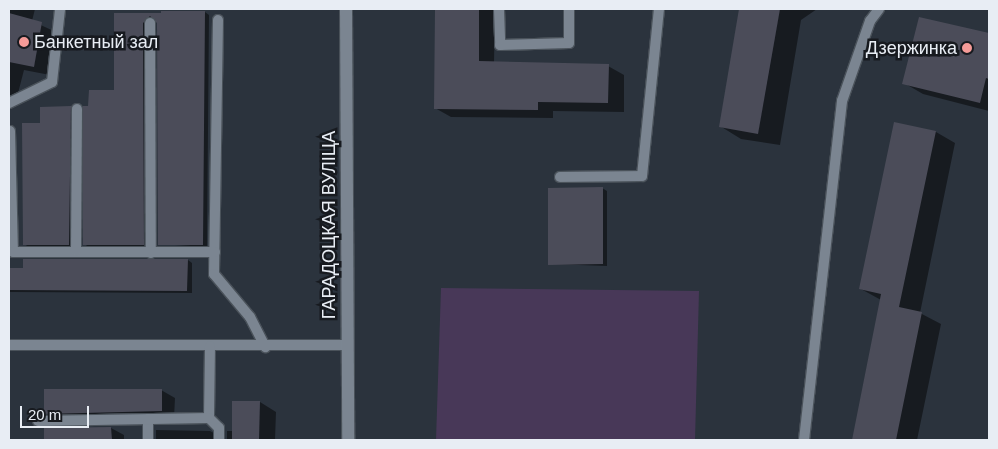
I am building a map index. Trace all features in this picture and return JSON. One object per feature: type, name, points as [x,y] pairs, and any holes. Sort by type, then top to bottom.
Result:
[{"type":"street","name":"ГАРАДОЦКАЯ ВУЛІЦА","points":[[346,9],[348,440]]},
{"type":"lane","points":[[9,103],[52,82],[60,9]]},
{"type":"lane","points":[[499,9],[500,45],[569,43],[569,9]]},
{"type":"lane","points":[[560,177],[642,176],[659,9]]},
{"type":"lane","points":[[804,440],[842,101],[870,21],[879,9]]},
{"type":"lane","points":[[218,20],[214,274],[250,317],[265,347]]},
{"type":"lane","points":[[150,23],[151,253]]},
{"type":"lane","points":[[76,251],[78,109]]},
{"type":"lane","points":[[10,131],[13,252],[215,252]]},
{"type":"lane","points":[[9,345],[265,347],[347,345]]},
{"type":"lane","points":[[210,346],[209,418],[219,428],[218,440]]},
{"type":"lane","points":[[38,421],[209,418]]},
{"type":"lane","points":[[148,419],[148,440]]},
{"type":"shaded area","points":[[441,288],[699,291],[695,440],[436,440]]},
{"type":"building","points":[[435,9],[479,9],[479,61],[609,64],[608,103],[538,102],[538,110],[434,109]]},
{"type":"building","points":[[739,9],[780,9],[758,134],[719,127]]},
{"type":"building","points":[[161,11],[205,11],[203,245],[158,245],[157,23],[150,16],[143,23],[144,245],[83,245],[83,106],[88,106],[89,90],[114,90],[114,13],[161,13]]},
{"type":"building","name":"Банкетный зал","points":[[9,13],[42,22],[34,67],[9,62]]},
{"type":"building","points":[[919,17],[989,33],[989,79],[986,78],[980,103],[902,84]]},
{"type":"building","points":[[71,106],[69,245],[23,245],[22,123],[40,123],[40,107]]},
{"type":"building","points":[[894,122],[936,131],[899,307],[922,312],[896,440],[852,440],[881,294],[859,289]]},
{"type":"building","points":[[603,187],[603,264],[548,265],[548,188]]},
{"type":"building","points":[[23,259],[188,259],[187,291],[9,290],[9,268],[23,268]]},
{"type":"building","points":[[44,389],[162,389],[162,411],[44,414]]},
{"type":"building","points":[[232,401],[260,401],[259,440],[232,440]]},
{"type":"building","points":[[111,427],[112,440],[44,440],[44,428]]},
{"type":"place","name":"Банкетный зал","points":[[24,42]]},
{"type":"place","name":"Дзержинка","points":[[967,48]]}]
